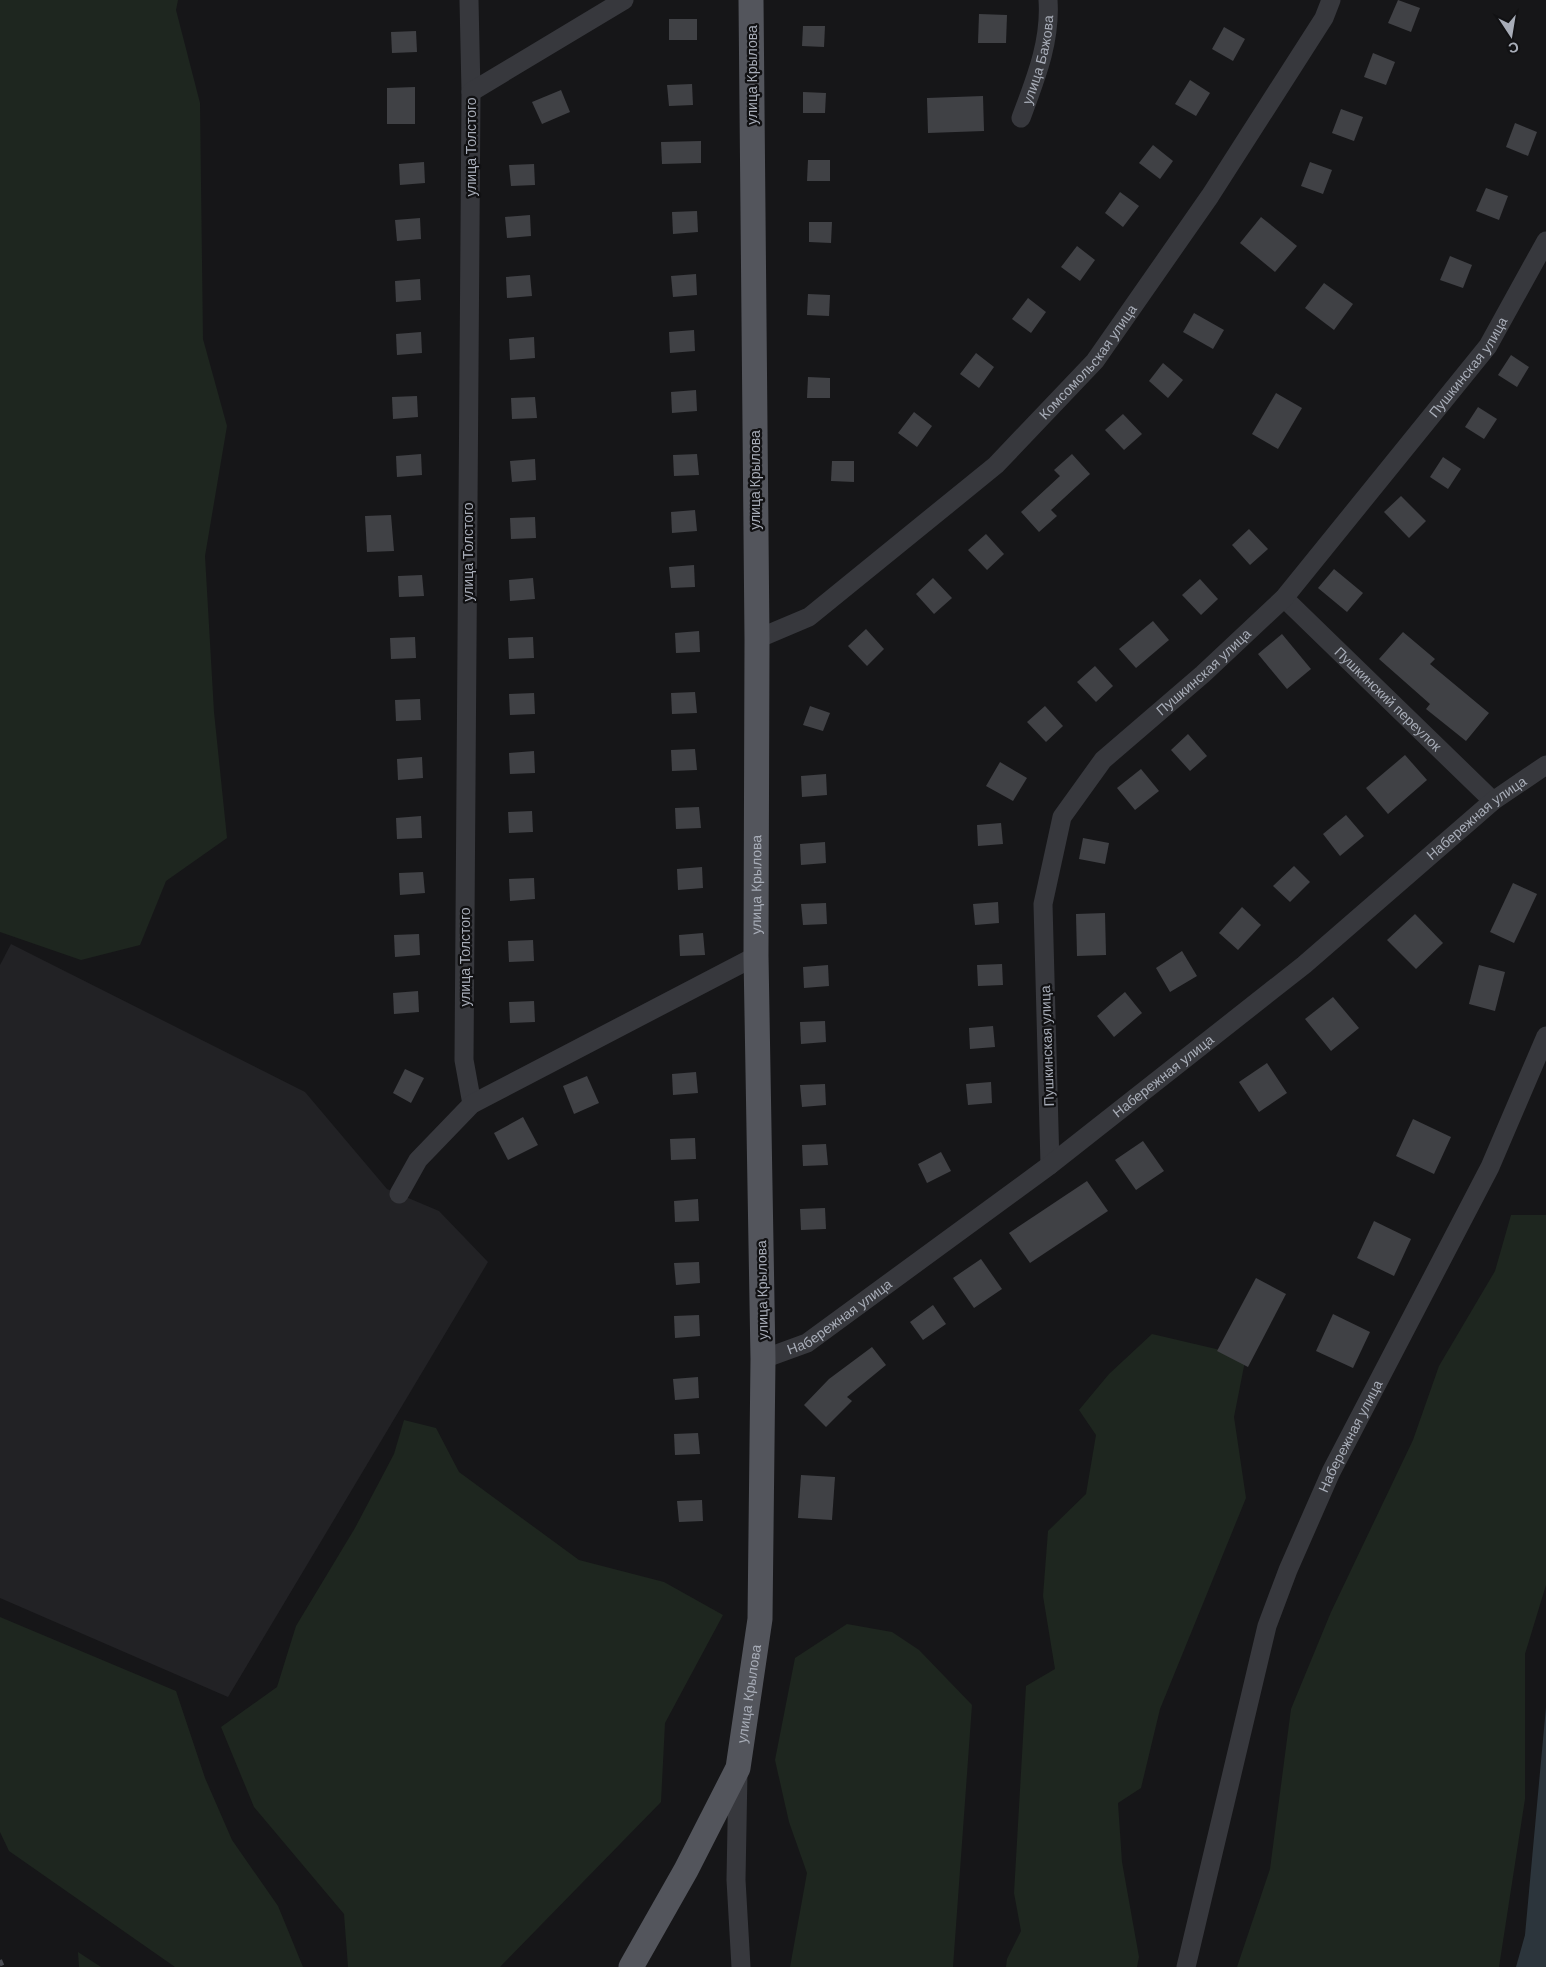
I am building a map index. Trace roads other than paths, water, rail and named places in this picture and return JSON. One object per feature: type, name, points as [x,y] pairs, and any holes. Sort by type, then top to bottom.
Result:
[{"type":"main road","name":"улица Крылова","points":[[631,1967],[686,1870],[738,1768],[760,1619],[763,1359],[756,956],[757,639],[751,0]]},
{"type":"street","name":"улица Толстого","points":[[469,0],[471,92],[464,1060],[472,1104]]},
{"type":"street","points":[[471,92],[624,0]]},
{"type":"street","name":"улица Бажова","points":[[1021,118],[1043,57],[1049,12],[1048,0]]},
{"type":"street","name":"Комсомольская улица","points":[[757,639],[809,617],[996,465],[1095,362],[1210,196],[1324,18],[1331,0]]},
{"type":"street","name":"Пушкинская улица","points":[[1050,1165],[1043,904],[1062,817],[1103,760],[1203,674],[1284,598],[1488,346],[1546,241]]},
{"type":"street","name":"Пушкинский переулок","points":[[1284,598],[1493,801]]},
{"type":"street","name":"Набережная улица","points":[[763,1359],[807,1343],[1050,1165],[1304,965],[1493,801],[1546,765]]},
{"type":"street","points":[[399,1194],[418,1160],[472,1104],[756,956]]},
{"type":"street","name":"Набережная улица","points":[[1186,1967],[1267,1626],[1288,1570],[1331,1472],[1490,1167],[1546,1036]]},
{"type":"street","points":[[738,1768],[736,1880],[741,1967]]},
{"type":"railway","points":[[0,1960],[3,1967]]}]
